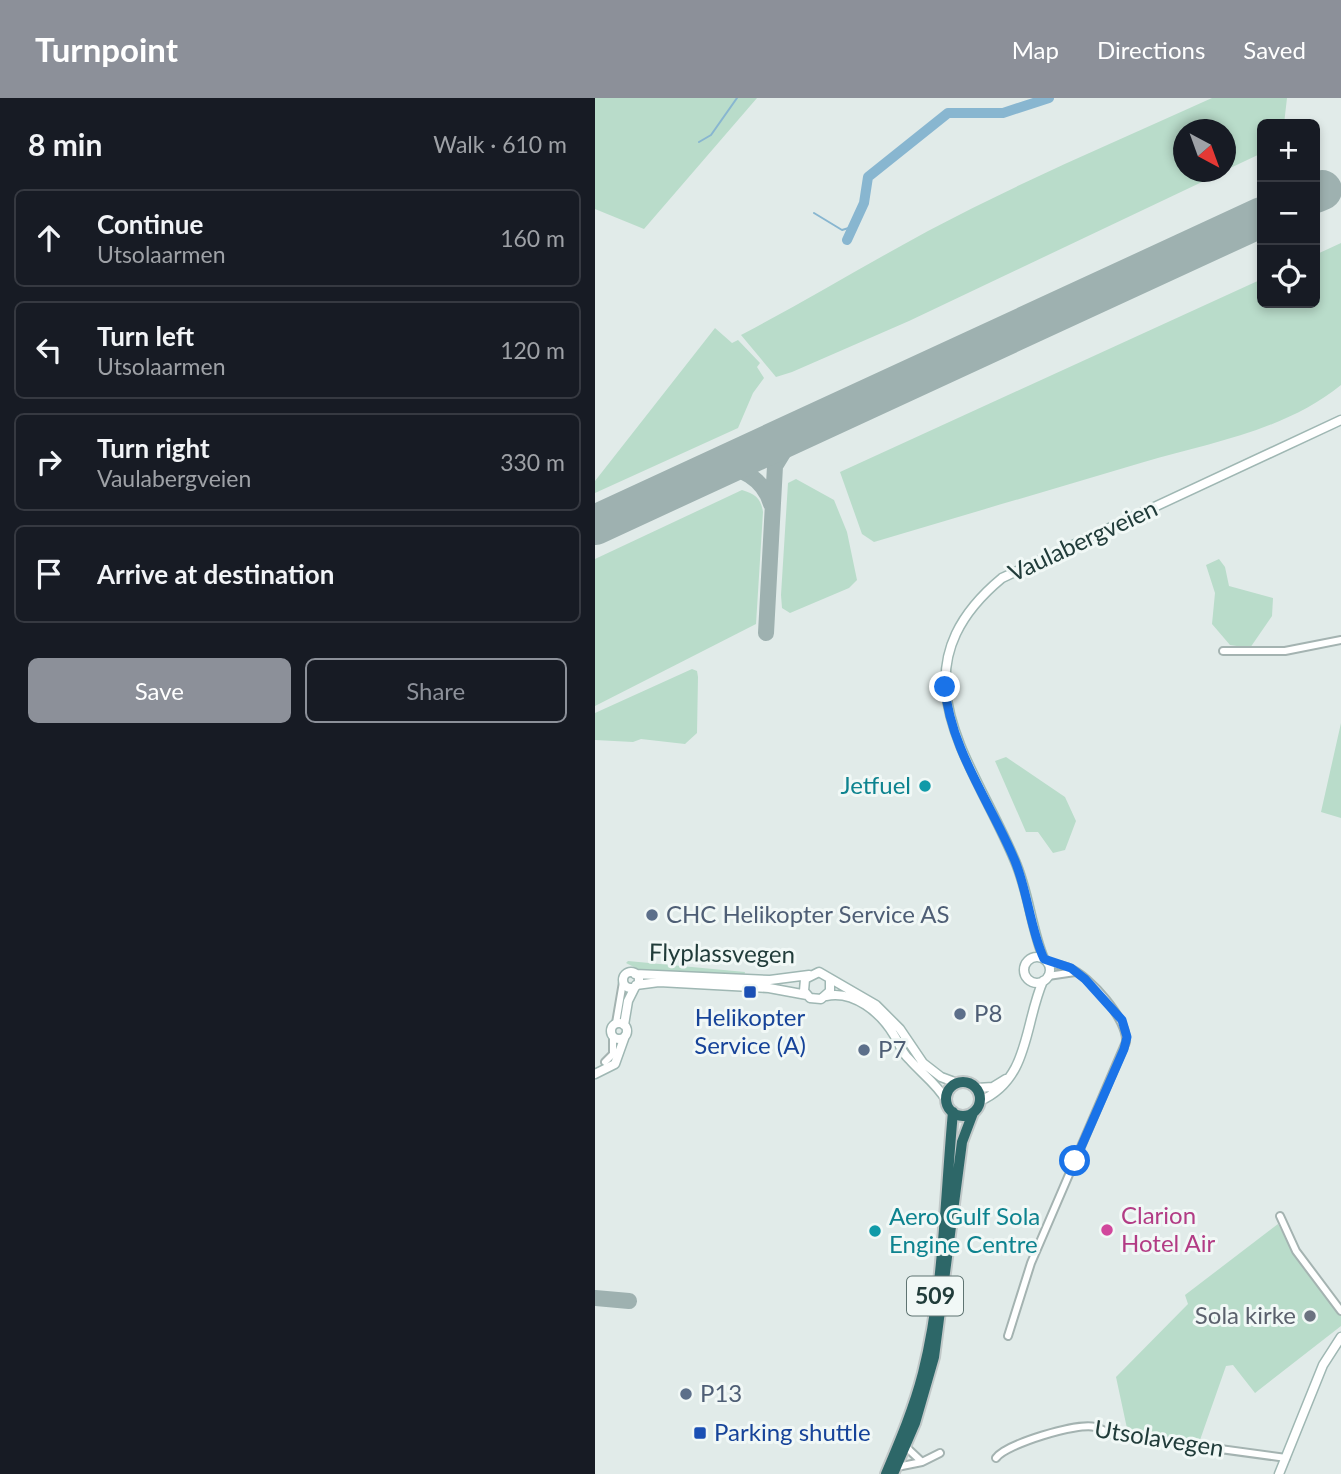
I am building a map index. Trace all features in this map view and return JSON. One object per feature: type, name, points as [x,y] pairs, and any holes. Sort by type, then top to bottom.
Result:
[{"type":"highway","points":[[973,1113],[959,1115],[953,1112],[946,1100],[951,1087],[964,1082],[977,1088],[981,1101]]},
{"type":"highway","name":"509","points":[[895,1471],[906,1447],[934,1357],[962,1142],[973,1113],[981,1101]]},
{"type":"highway","name":"509","points":[[886,1474],[908,1420],[927,1355],[952,1153],[953,1112]]},
{"type":"street","name":"Vaulabergveien","points":[[1045,960],[1036,940],[1020,873],[963,749],[948,708],[946,664],[963,619],[985,592],[1021,568],[1339,420]]},
{"type":"street","points":[[1223,651],[1286,651],[1341,640]]},
{"type":"street","points":[[1035,999],[1024,970],[1036,940]]},
{"type":"street","points":[[1009,1336],[1031,1263],[1126,1042],[1122,1020],[1075,972],[1035,957],[1028,961]]},
{"type":"street","points":[[981,1101],[1006,1086],[1014,1072],[1026,1043],[1035,999],[1045,979],[1045,960]]},
{"type":"street","points":[[1028,979],[1045,979],[1075,972]]},
{"type":"street","name":"Flyplassvegen","points":[[807,996],[769,988],[659,982],[627,987],[623,982],[627,973],[770,980],[809,975]]},
{"type":"street","points":[[826,996],[830,981],[823,973],[809,975],[803,985],[807,996],[818,999],[847,995],[873,1011],[884,1021],[907,1058],[934,1082],[946,1100]]},
{"type":"street","name":"Flyplassvegen","points":[[613,1036],[611,1029],[620,1024],[638,979],[635,974]]},
{"type":"street","name":"Flyplassvegen","points":[[830,981],[876,1005],[900,1029],[915,1055],[923,1063],[941,1077],[957,1083]]},
{"type":"street","points":[[620,1024],[623,982]]},
{"type":"street","name":"Flyplassvegen","points":[[620,1024],[625,1036]]},
{"type":"street","points":[[605,1062],[613,1054],[613,1036],[619,1039],[625,1036]]},
{"type":"street","points":[[595,1074],[615,1064],[625,1036]]},
{"type":"street","points":[[977,1088],[993,1087],[1014,1072]]},
{"type":"street","points":[[1280,1216],[1296,1251],[1341,1311]]},
{"type":"street","points":[[1279,1474],[1324,1365],[1341,1337]]},
{"type":"street","name":"Utsolavegen","points":[[996,1458],[1001,1451],[1030,1441],[1064,1430],[1091,1426],[1110,1434],[1286,1458]]},
{"type":"street","points":[[906,1447],[922,1462]]},
{"type":"street","points":[[895,1471],[940,1453]]},
{"type":"green space","points":[[595,98],[757,98],[644,229],[595,209]]},
{"type":"green space","points":[[1212,98],[1287,98],[1285,119],[1257,119],[1257,155],[1236,165],[1236,119],[1173,119],[1173,182],[1202,182],[909,321],[792,372],[776,377],[741,335],[904,244],[1069,162]]},
{"type":"green space","points":[[1341,243],[1341,385],[1319,400],[1272,424],[1221,441],[874,542],[862,534],[840,472],[1257,281],[1257,308],[1320,308],[1320,253]]},
{"type":"green space","points":[[715,328],[732,343],[738,340],[760,363],[757,367],[764,378],[753,393],[738,428],[595,493],[595,481]]},
{"type":"green space","points":[[796,479],[834,500],[847,532],[857,580],[849,588],[790,613],[782,608],[781,595],[788,483]]},
{"type":"green space","points":[[742,490],[757,497],[763,512],[756,624],[595,706],[595,559]]},
{"type":"green space","points":[[1219,559],[1225,567],[1229,586],[1273,598],[1272,616],[1250,648],[1230,645],[1212,624],[1215,593],[1206,565]]},
{"type":"green space","points":[[692,669],[697,671],[698,677],[697,733],[685,744],[641,739],[633,742],[595,740],[595,713]]},
{"type":"green space","points":[[1341,723],[1341,818],[1321,812]]},
{"type":"green space","points":[[1006,757],[1065,797],[1076,821],[1065,850],[1053,853],[1038,832],[1026,832],[995,761]]},
{"type":"green space","points":[[628,961],[745,972],[744,976],[640,970],[626,963]]},
{"type":"green space","points":[[1278,1224],[1293,1253],[1341,1316],[1341,1326],[1255,1393],[1233,1365],[1226,1366],[1200,1440],[1185,1441],[1128,1433],[1116,1377],[1188,1304],[1185,1295]]},
{"type":"waterway","points":[[699,142],[711,135],[737,98]]},
{"type":"waterway","points":[[847,240],[864,203],[868,177],[948,113],[1003,113],[1049,98]]},
{"type":"waterway","points":[[814,213],[842,230],[852,227]]},
{"type":"taxiway","points":[[766,633],[775,466],[786,448],[817,423]]},
{"type":"taxiway","points":[[715,469],[733,469],[750,476],[763,488],[771,504]]},
{"type":"taxiway","points":[[595,1298],[629,1301]]},
{"type":"runway","points":[[595,525],[1257,219]]},
{"type":"place","name":"Jetfuel","points":[[925,786]]},
{"type":"place","name":"CHC Helikopter Service AS","points":[[652,915]]},
{"type":"place","name":"Helikopter Service (A)","points":[[750,992]]},
{"type":"place","name":"P8","points":[[960,1014]]},
{"type":"place","name":"P7","points":[[864,1050]]},
{"type":"place","name":"Clarion Hotel Air","points":[[1107,1230]]},
{"type":"place","name":"Aero Gulf Sola Engine Centre","points":[[875,1231]]},
{"type":"place","name":"Sola kirke","points":[[1310,1316]]},
{"type":"place","name":"P13","points":[[686,1394]]},
{"type":"place","name":"Parking shuttle","points":[[700,1433]]},
{"type":"route","points":[[945,687],[954,729],[1020,873],[1030,904],[1036,940],[1044,959],[1055,965],[1071,968],[1082,976],[1122,1020],[1126,1030],[1124,1049],[1075,1161]]}]
